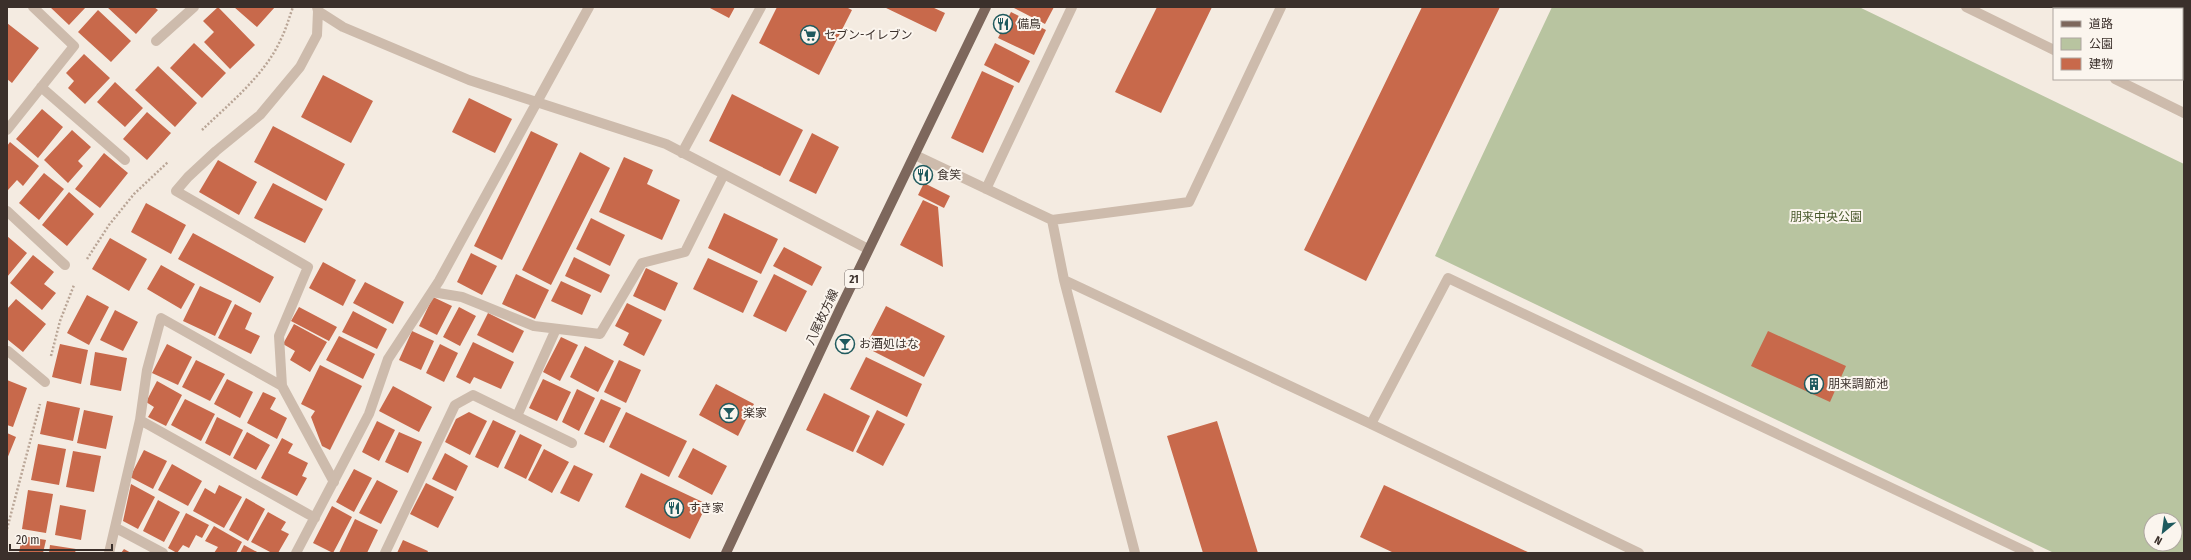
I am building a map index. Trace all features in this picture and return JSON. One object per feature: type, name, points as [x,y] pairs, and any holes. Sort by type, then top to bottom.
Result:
[{"type":"main road","name":"八尾枚方線","points":[[726,553],[868,249],[986,7]]},
{"type":"street","points":[[7,130],[74,46],[33,7]]},
{"type":"street","points":[[156,41],[194,7]]},
{"type":"street","points":[[296,553],[369,414],[388,359],[432,292],[589,7]]},
{"type":"street","points":[[682,153],[761,7]]},
{"type":"street","points":[[986,189],[1072,7]]},
{"type":"street","points":[[915,155],[1052,220],[1189,202],[1281,7]]},
{"type":"street","points":[[1966,7],[2053,50]]},
{"type":"street","points":[[318,9],[342,27],[462,77],[666,144],[868,249]]},
{"type":"street","points":[[318,9],[316,35],[300,68],[260,115],[193,171],[176,191],[308,267],[279,336],[282,386],[334,482]]},
{"type":"street","points":[[2116,80],[2184,113]]},
{"type":"street","points":[[41,87],[125,160]]},
{"type":"street","points":[[432,292],[462,297],[534,326],[600,334],[642,263],[685,252],[724,174]]},
{"type":"street","points":[[7,211],[65,265]]},
{"type":"street","points":[[1052,220],[1064,280],[1135,553]]},
{"type":"street","points":[[1372,424],[1448,278],[2029,553]]},
{"type":"street","points":[[1064,280],[1372,424],[1639,553]]},
{"type":"street","points":[[109,553],[140,420],[147,370],[160,318],[282,386]]},
{"type":"street","points":[[517,416],[556,329]]},
{"type":"street","points":[[7,352],[45,382]]},
{"type":"street","points":[[385,553],[455,405],[473,395],[572,443]]},
{"type":"street","points":[[140,420],[315,518]]},
{"type":"street","points":[[116,528],[163,553]]},
{"type":"path","points":[[196,135],[236,98],[264,67],[281,40],[293,7]]},
{"type":"path","points":[[84,264],[109,225],[134,194],[174,156]]},
{"type":"path","points":[[7,529],[60,321],[77,278]]},
{"type":"green space","name":"朋来中央公園","points":[[1552,7],[1859,7],[2184,164],[2184,553],[2054,553],[1435,256]]},
{"type":"building","points":[[50,7],[86,7],[69,25]]},
{"type":"building","points":[[107,7],[154,7],[158,10],[136,34]]},
{"type":"building","points":[[218,7],[255,45],[230,69],[204,42],[214,32],[203,21]]},
{"type":"building","points":[[234,7],[275,7],[257,27]]},
{"type":"building","points":[[708,7],[735,7],[729,18]]},
{"type":"building","points":[[777,7],[846,7],[852,10],[819,75],[759,43]]},
{"type":"building","points":[[884,7],[932,7],[945,13],[936,32]]},
{"type":"building","points":[[1012,7],[1054,7],[1045,24]]},
{"type":"building","points":[[1157,7],[1212,7],[1161,113],[1115,92]]},
{"type":"building","points":[[1422,7],[1500,7],[1366,281],[1304,250]]},
{"type":"building","points":[[2184,7],[2184,39],[2183,8],[2138,8]]},
{"type":"building","points":[[98,10],[131,41],[111,62],[78,32]]},
{"type":"building","points":[[1011,12],[1046,30],[1034,55],[998,38]]},
{"type":"building","points":[[7,23],[39,48],[12,83],[7,79]]},
{"type":"building","points":[[194,43],[226,73],[202,98],[170,68]]},
{"type":"building","points":[[995,43],[1030,61],[1019,83],[984,65]]},
{"type":"building","points":[[84,54],[110,78],[85,104],[68,88],[74,81],[66,73]]},
{"type":"building","points":[[158,66],[197,103],[175,127],[135,90]]},
{"type":"building","points":[[982,71],[1014,86],[983,153],[951,138]]},
{"type":"building","points":[[323,75],[373,101],[351,143],[301,117]]},
{"type":"building","points":[[115,82],[143,108],[125,127],[97,102]]},
{"type":"building","points":[[732,94],[803,130],[780,176],[709,141]]},
{"type":"building","points":[[469,98],[512,119],[495,153],[452,132]]},
{"type":"building","points":[[42,109],[63,127],[38,158],[16,139]]},
{"type":"building","points":[[147,112],[171,133],[147,160],[123,139]]},
{"type":"building","points":[[273,126],[345,164],[326,201],[254,162]]},
{"type":"building","points":[[72,130],[91,147],[78,161],[83,166],[68,183],[44,160]]},
{"type":"building","points":[[531,131],[558,144],[502,260],[474,246]]},
{"type":"building","points":[[812,133],[839,147],[816,194],[789,181]]},
{"type":"building","points":[[10,142],[39,166],[23,186],[17,180],[8,190],[7,146]]},
{"type":"building","points":[[580,152],[610,168],[551,285],[522,270]]},
{"type":"building","points":[[104,153],[128,173],[100,208],[75,189]]},
{"type":"building","points":[[624,157],[653,170],[647,184],[680,200],[662,240],[599,212]]},
{"type":"building","points":[[218,160],[257,182],[239,215],[199,192]]},
{"type":"building","points":[[44,173],[64,189],[39,220],[19,203]]},
{"type":"building","points":[[273,183],[323,209],[305,243],[254,218]]},
{"type":"building","points":[[924,183],[950,196],[944,208],[918,195]]},
{"type":"building","points":[[69,192],[94,214],[67,246],[42,225]]},
{"type":"building","points":[[923,200],[938,207],[943,267],[900,245]]},
{"type":"building","points":[[146,203],[186,225],[171,254],[131,232]]},
{"type":"building","points":[[724,213],[778,239],[761,274],[708,248]]},
{"type":"building","points":[[591,218],[625,235],[610,266],[576,249]]},
{"type":"building","points":[[193,233],[274,277],[260,303],[178,259]]},
{"type":"building","points":[[7,236],[27,253],[7,277]]},
{"type":"building","points":[[110,238],[147,259],[129,291],[92,269]]},
{"type":"building","points":[[784,247],[822,267],[812,286],[773,266]]},
{"type":"building","points":[[471,253],[497,266],[482,295],[457,282]]},
{"type":"building","points":[[33,255],[54,272],[44,284],[56,293],[42,310],[10,283]]},
{"type":"building","points":[[574,257],[610,275],[601,293],[565,276]]},
{"type":"building","points":[[708,258],[758,281],[743,313],[693,289]]},
{"type":"building","points":[[323,262],[356,280],[343,306],[309,288]]},
{"type":"building","points":[[161,265],[195,284],[181,309],[147,289]]},
{"type":"building","points":[[646,268],[678,283],[665,311],[633,296]]},
{"type":"building","points":[[516,274],[549,290],[535,319],[502,304]]},
{"type":"building","points":[[774,274],[807,291],[786,332],[753,316]]},
{"type":"building","points":[[561,281],[591,295],[582,315],[551,301]]},
{"type":"building","points":[[365,282],[404,302],[393,324],[353,303]]},
{"type":"building","points":[[200,286],[232,301],[215,336],[183,321]]},
{"type":"building","points":[[87,295],[109,307],[89,345],[67,333]]},
{"type":"building","points":[[433,297],[452,306],[437,335],[419,326]]},
{"type":"building","points":[[16,299],[46,324],[23,352],[7,339],[7,309]]},
{"type":"building","points":[[627,303],[662,320],[644,356],[623,345],[629,333],[615,326]]},
{"type":"building","points":[[235,304],[252,313],[245,329],[260,336],[251,354],[218,338]]},
{"type":"building","points":[[886,306],[945,336],[924,377],[865,347]]},
{"type":"building","points":[[299,307],[337,327],[329,341],[291,321]]},
{"type":"building","points":[[459,307],[476,316],[460,346],[443,337]]},
{"type":"building","points":[[115,310],[138,322],[123,351],[100,340]]},
{"type":"building","points":[[353,311],[387,329],[377,349],[342,332]]},
{"type":"building","points":[[488,313],[524,331],[513,353],[477,335]]},
{"type":"building","points":[[294,324],[327,342],[310,372],[290,360],[295,351],[283,344]]},
{"type":"building","points":[[412,331],[434,341],[421,370],[399,360]]},
{"type":"building","name":"朋来調節池","points":[[1768,331],[1846,366],[1830,402],[1751,366]]},
{"type":"building","points":[[339,336],[375,354],[363,379],[326,360]]},
{"type":"building","points":[[561,337],[578,345],[560,381],[543,372]]},
{"type":"building","points":[[473,342],[514,362],[501,389],[474,377],[470,384],[456,377]]},
{"type":"building","points":[[60,344],[88,350],[81,384],[52,377]]},
{"type":"building","points":[[167,344],[192,357],[178,385],[152,373]]},
{"type":"building","points":[[440,344],[458,353],[444,382],[426,373]]},
{"type":"building","points":[[585,346],[614,361],[598,392],[570,377]]},
{"type":"building","points":[[95,352],[127,358],[121,391],[90,385]]},
{"type":"building","points":[[866,357],[922,384],[907,417],[850,389]]},
{"type":"building","points":[[196,360],[225,374],[210,401],[182,387]]},
{"type":"building","points":[[619,360],[641,370],[626,403],[604,392]]},
{"type":"building","points":[[320,365],[362,386],[330,450],[322,446],[311,417],[315,411],[301,404]]},
{"type":"building","points":[[227,379],[253,392],[240,418],[214,404]]},
{"type":"building","points":[[543,379],[571,392],[557,421],[529,408]]},
{"type":"building","points":[[7,380],[27,388],[13,427],[7,425]]},
{"type":"building","points":[[157,381],[182,395],[166,426],[148,417],[154,407],[146,402]]},
{"type":"building","points":[[716,384],[754,404],[738,436],[699,415]]},
{"type":"building","points":[[393,386],[432,407],[419,432],[379,411]]},
{"type":"building","points":[[577,389],[595,398],[579,431],[562,422]]},
{"type":"building","points":[[263,392],[276,398],[270,409],[287,418],[277,439],[247,423]]},
{"type":"building","points":[[824,393],[870,416],[853,452],[806,430]]},
{"type":"building","points":[[185,399],[215,414],[201,441],[171,425]]},
{"type":"building","points":[[601,399],[621,408],[604,443],[584,434]]},
{"type":"building","points":[[47,401],[80,408],[73,441],[40,434]]},
{"type":"building","points":[[84,410],[113,416],[106,449],[77,443]]},
{"type":"building","points":[[877,410],[905,424],[883,466],[856,452]]},
{"type":"building","points":[[469,412],[487,421],[470,455],[445,442],[456,419]]},
{"type":"building","points":[[626,412],[687,441],[669,477],[609,447]]},
{"type":"building","points":[[217,417],[243,430],[230,456],[205,443]]},
{"type":"building","points":[[493,420],[516,431],[498,468],[475,457]]},
{"type":"building","points":[[377,421],[395,430],[379,461],[362,452]]},
{"type":"building","points":[[1217,421],[1258,553],[1203,553],[1167,436]]},
{"type":"building","points":[[247,432],[270,445],[256,470],[233,458]]},
{"type":"building","points":[[399,432],[422,442],[408,473],[385,462]]},
{"type":"building","points":[[7,433],[16,437],[7,459]]},
{"type":"building","points":[[520,434],[542,445],[526,479],[504,468]]},
{"type":"building","points":[[282,438],[293,444],[288,453],[308,463],[302,476],[307,478],[297,496],[261,478]]},
{"type":"building","points":[[38,444],[66,449],[59,485],[31,480]]},
{"type":"building","points":[[693,448],[727,466],[712,495],[678,477]]},
{"type":"building","points":[[544,449],[569,462],[552,493],[528,480]]},
{"type":"building","points":[[144,450],[167,461],[153,489],[130,477]]},
{"type":"building","points":[[73,451],[101,456],[94,492],[66,487]]},
{"type":"building","points":[[445,453],[468,466],[456,491],[432,479]]},
{"type":"building","points":[[172,464],[202,481],[188,506],[158,490]]},
{"type":"building","points":[[574,465],[593,474],[579,502],[560,493]]},
{"type":"building","points":[[354,469],[372,478],[354,512],[336,502]]},
{"type":"building","points":[[641,473],[707,504],[690,539],[625,507]]},
{"type":"building","points":[[377,480],[398,491],[381,524],[359,513]]},
{"type":"building","points":[[426,483],[454,497],[438,528],[410,514]]},
{"type":"building","points":[[131,484],[155,497],[138,529],[123,521]]},
{"type":"building","points":[[219,485],[242,497],[224,528],[193,511],[205,488],[215,494]]},
{"type":"building","points":[[1384,485],[1530,553],[1394,553],[1360,537]]},
{"type":"building","points":[[28,490],[53,494],[46,533],[22,529]]},
{"type":"building","points":[[246,498],[265,509],[248,541],[229,530]]},
{"type":"building","points":[[158,500],[180,512],[164,542],[143,531]]},
{"type":"building","points":[[60,505],[86,510],[81,540],[55,535]]},
{"type":"building","points":[[332,506],[352,517],[333,553],[313,543]]},
{"type":"building","points":[[268,512],[286,522],[281,530],[289,534],[278,553],[272,553],[251,542]]},
{"type":"building","points":[[186,513],[209,525],[202,538],[196,535],[189,548],[183,545],[177,553],[168,548]]},
{"type":"building","points":[[355,519],[378,530],[367,553],[339,553]]},
{"type":"building","points":[[214,526],[242,542],[236,553],[214,553],[218,547],[205,541]]},
{"type":"building","points":[[22,536],[46,540],[43,553],[19,553]]},
{"type":"building","points":[[403,540],[428,551],[427,553],[397,553]]},
{"type":"building","points":[[50,545],[76,549],[75,553],[49,553]]},
{"type":"building","points":[[244,545],[259,553],[240,553]]},
{"type":"building","points":[[124,549],[131,553],[121,553]]},
{"type":"place","name":"備鳥","points":[[1003,24]]},
{"type":"place","name":"セブン-イレブン","points":[[810,35]]},
{"type":"place","name":"食笑","points":[[923,175]]},
{"type":"place","name":"お酒処はな","points":[[845,344]]},
{"type":"place","name":"朋来調節池","points":[[1814,384]]},
{"type":"place","name":"楽家","points":[[729,413]]},
{"type":"place","name":"すき家","points":[[674,508]]}]
